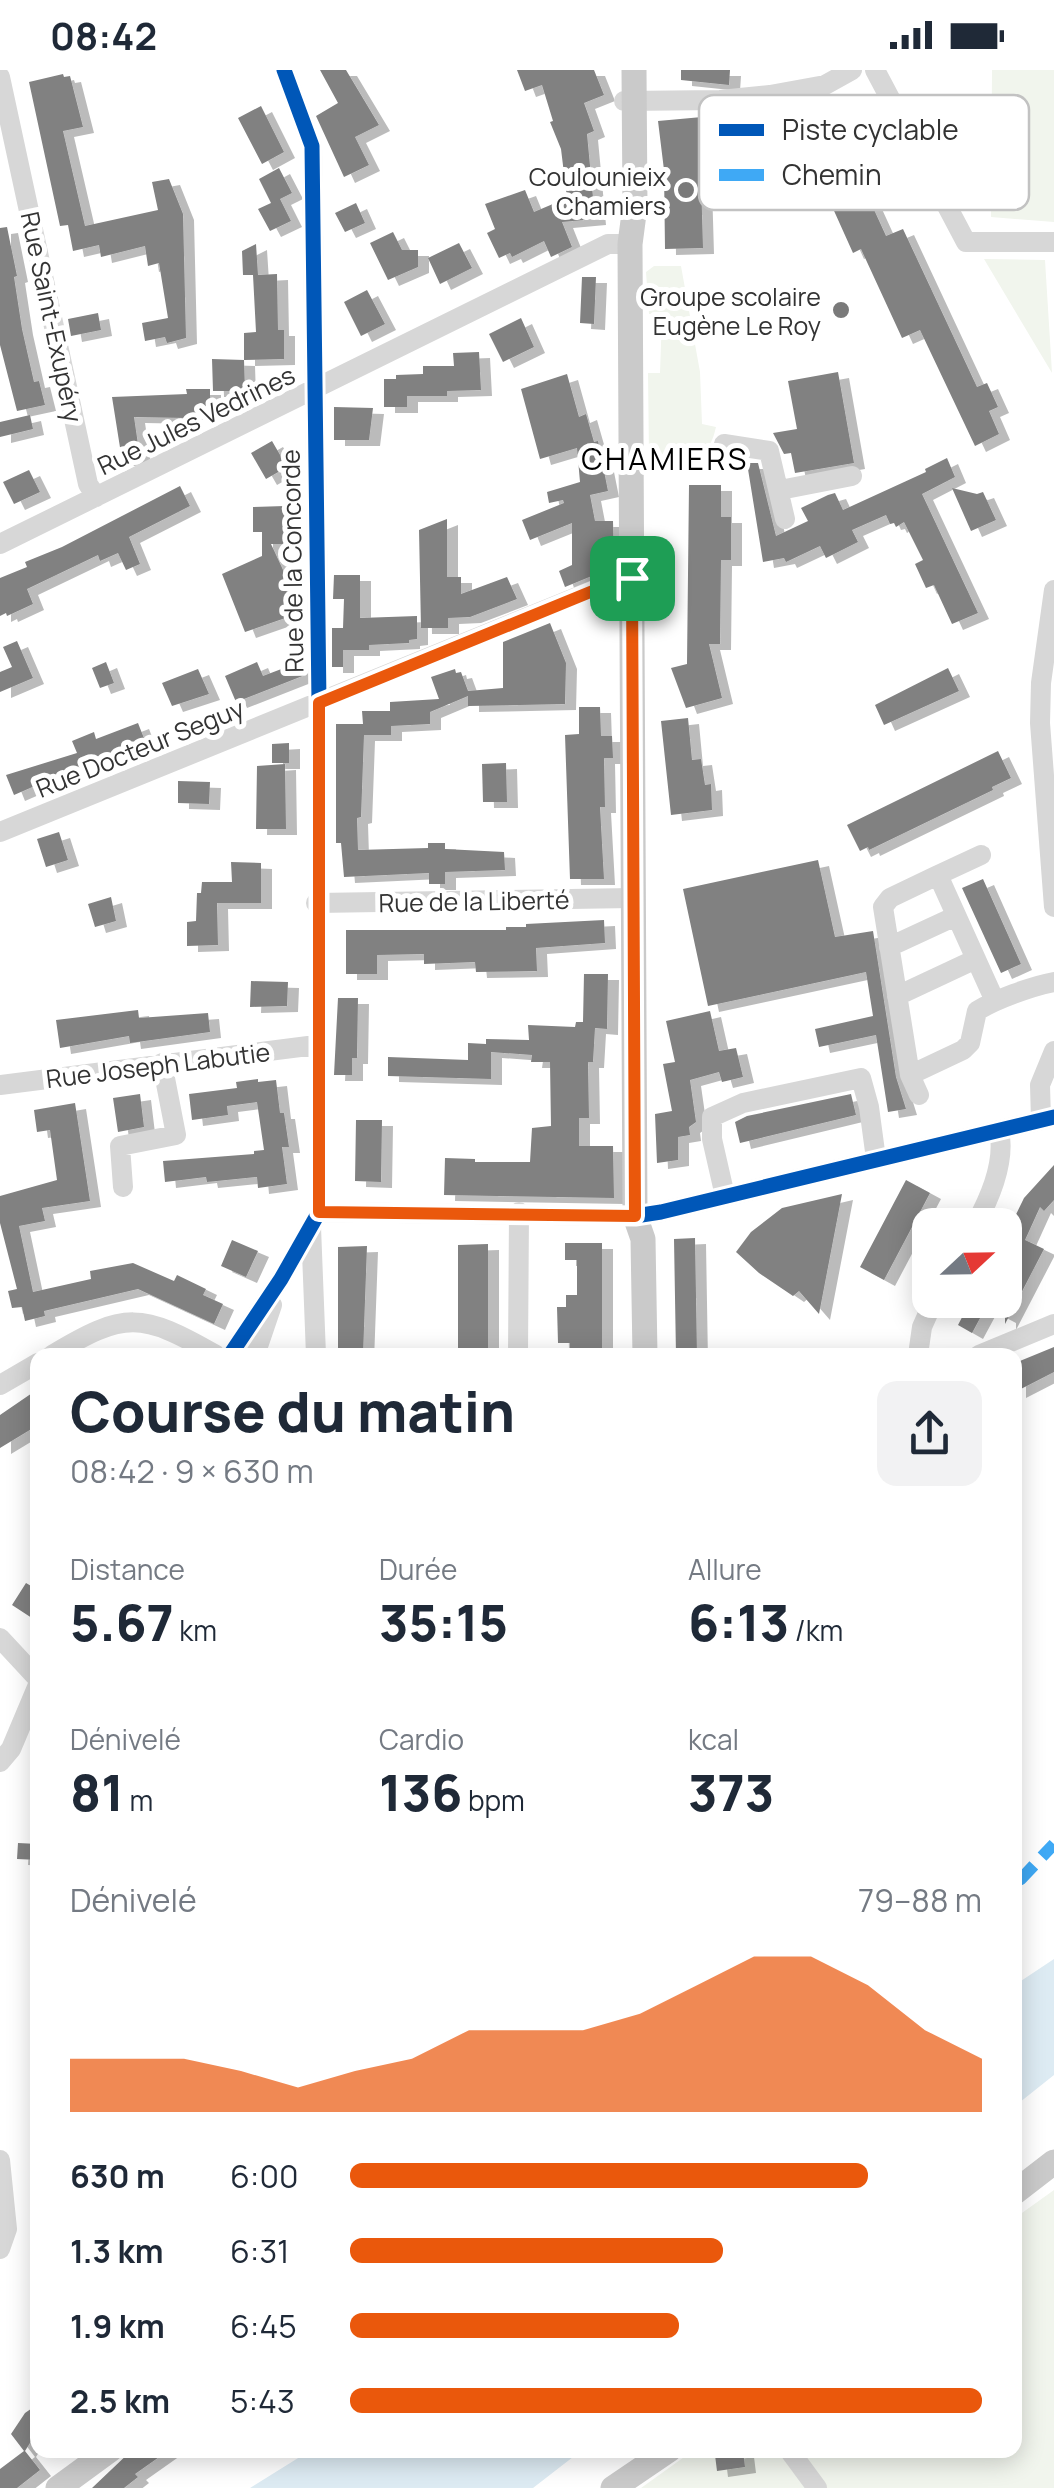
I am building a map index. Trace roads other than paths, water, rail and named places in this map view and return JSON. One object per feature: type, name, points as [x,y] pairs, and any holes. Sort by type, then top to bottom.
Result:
[{"type":"main road","points":[[623,70],[629,101]]},
{"type":"main road","points":[[629,1348],[628,1240],[635,1216],[630,244],[624,209],[634,70]]},
{"type":"main road","points":[[635,1216],[643,1239],[645,1348]]},
{"type":"main road","points":[[1022,2187],[1054,2162]]},
{"type":"main road","points":[[58,2488],[99,2458]]},
{"type":"main road","points":[[613,2488],[657,2458]]},
{"type":"street","name":"Rue de la Concorde","points":[[284,70],[312,146],[319,703],[316,1348]]},
{"type":"street","points":[[762,95],[825,85],[852,70]]},
{"type":"street","points":[[876,70],[889,95]]},
{"type":"street","name":"Rue Saint-Exupéry","points":[[0,77],[88,484],[96,496]]},
{"type":"street","points":[[629,101],[699,100]]},
{"type":"street","points":[[949,210],[966,242],[1054,242]]},
{"type":"street","name":"Rue Jules Vedrines","points":[[0,544],[608,244],[630,244]]},
{"type":"street","points":[[724,444],[769,452],[785,519]]},
{"type":"street","points":[[780,490],[852,476]]},
{"type":"street","name":"Rue Docteur Seguy","points":[[0,832],[632,578]]},
{"type":"street","points":[[1054,590],[1041,684],[1040,723],[1054,907]]},
{"type":"street","points":[[919,1095],[910,1074],[883,908],[890,898],[981,855]]},
{"type":"street","points":[[938,875],[994,1000]]},
{"type":"street","name":"Rue de la Liberté","points":[[316,904],[632,898]]},
{"type":"street","points":[[889,947],[956,916]]},
{"type":"street","points":[[897,996],[976,959]]},
{"type":"street","points":[[910,1074],[963,1050],[970,1043],[977,1011],[994,1000],[1005,1000],[1054,982]]},
{"type":"street","name":"Rue Joseph Labutie","points":[[0,1085],[316,1045]]},
{"type":"street","points":[[235,1348],[315,1219],[519,1212],[635,1216],[725,1196],[1048,1118],[1040,1086],[1054,1053]]},
{"type":"street","points":[[123,1188],[120,1146],[176,1135],[162,1063]]},
{"type":"street","points":[[725,1196],[712,1139],[712,1117],[743,1102],[862,1078],[876,1159]]},
{"type":"street","points":[[983,1208],[994,1182],[1002,1141],[999,1130]]},
{"type":"street","points":[[518,1348],[519,1212]]},
{"type":"street","points":[[257,1348],[281,1279]]},
{"type":"street","points":[[919,1348],[926,1318]]},
{"type":"street","points":[[64,1348],[102,1326],[122,1322],[149,1324],[180,1334],[204,1348]]},
{"type":"street","points":[[997,1348],[1054,1324]]},
{"type":"street","points":[[0,1386],[30,1368]]},
{"type":"street","points":[[0,1638],[30,1673]]},
{"type":"street","points":[[0,1762],[11,1749],[30,1702]]},
{"type":"street","points":[[0,2160],[7,2229],[0,2249]]},
{"type":"street","points":[[795,2458],[817,2488]]},
{"type":"place","name":"Coulounieix Chamiers","points":[[686,190]]},
{"type":"place","name":"Groupe scolaire Eugène Le Roy","points":[[841,310]]},
{"type":"district","name":"CHAMIERS","points":[[665,458]]}]
